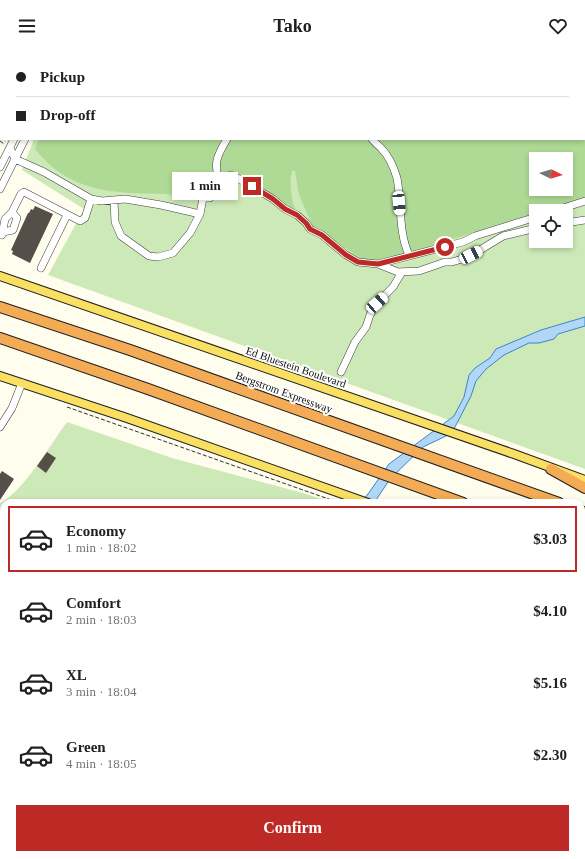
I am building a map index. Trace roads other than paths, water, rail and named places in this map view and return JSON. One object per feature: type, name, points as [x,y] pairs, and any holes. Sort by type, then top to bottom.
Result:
[{"type":"highway","name":"Bergstrom Expressway","points":[[0,307],[130,350],[548,499]]},
{"type":"highway","points":[[0,338],[148,389],[452,499]]},
{"type":"highway","points":[[552,469],[585,488]]},
{"type":"main road","name":"Ed Bluestein Boulevard","points":[[0,276],[585,480]]},
{"type":"main road","points":[[0,376],[357,499]]},
{"type":"street","points":[[0,167],[14,140]]},
{"type":"street","points":[[0,189],[24,140]]},
{"type":"street","points":[[114,201],[115,222],[121,236],[149,256],[158,257],[173,253],[190,233],[200,214],[203,198],[210,198],[218,180],[215,170],[218,155],[226,140]]},
{"type":"street","points":[[373,140],[382,149],[390,162],[396,178],[401,226],[409,255]]},
{"type":"street","points":[[10,148],[15,159],[44,172],[91,199],[114,201],[125,200],[161,204],[200,214]]},
{"type":"street","points":[[218,180],[231,175],[243,180],[273,199],[285,209],[297,215],[310,229],[322,235],[346,255],[358,262],[378,264],[392,271],[420,271],[445,262],[456,261],[480,250],[503,236],[529,230]]},
{"type":"street","points":[[12,212],[16,218],[13,230],[2,233],[2,218],[12,212],[21,194],[24,192],[77,220],[83,220],[91,199]]},
{"type":"street","points":[[573,205],[585,201]]},
{"type":"street","points":[[41,268],[67,215]]},
{"type":"street","points":[[378,264],[463,242],[475,236],[529,219]]},
{"type":"street","points":[[573,222],[585,220]]},
{"type":"street","points":[[341,372],[355,342],[366,327],[370,315],[377,303],[393,287],[402,272]]},
{"type":"street","points":[[0,427],[7,416],[22,383]]},
{"type":"street","points":[[0,412],[7,416]]},
{"type":"water","points":[[585,317],[585,326],[558,334],[554,339],[539,343],[529,343],[504,355],[486,369],[476,381],[471,396],[455,427],[446,436],[423,447],[390,479],[377,499],[364,499],[389,464],[454,416],[464,397],[469,375],[475,368],[490,358],[496,349],[541,330]]}]
